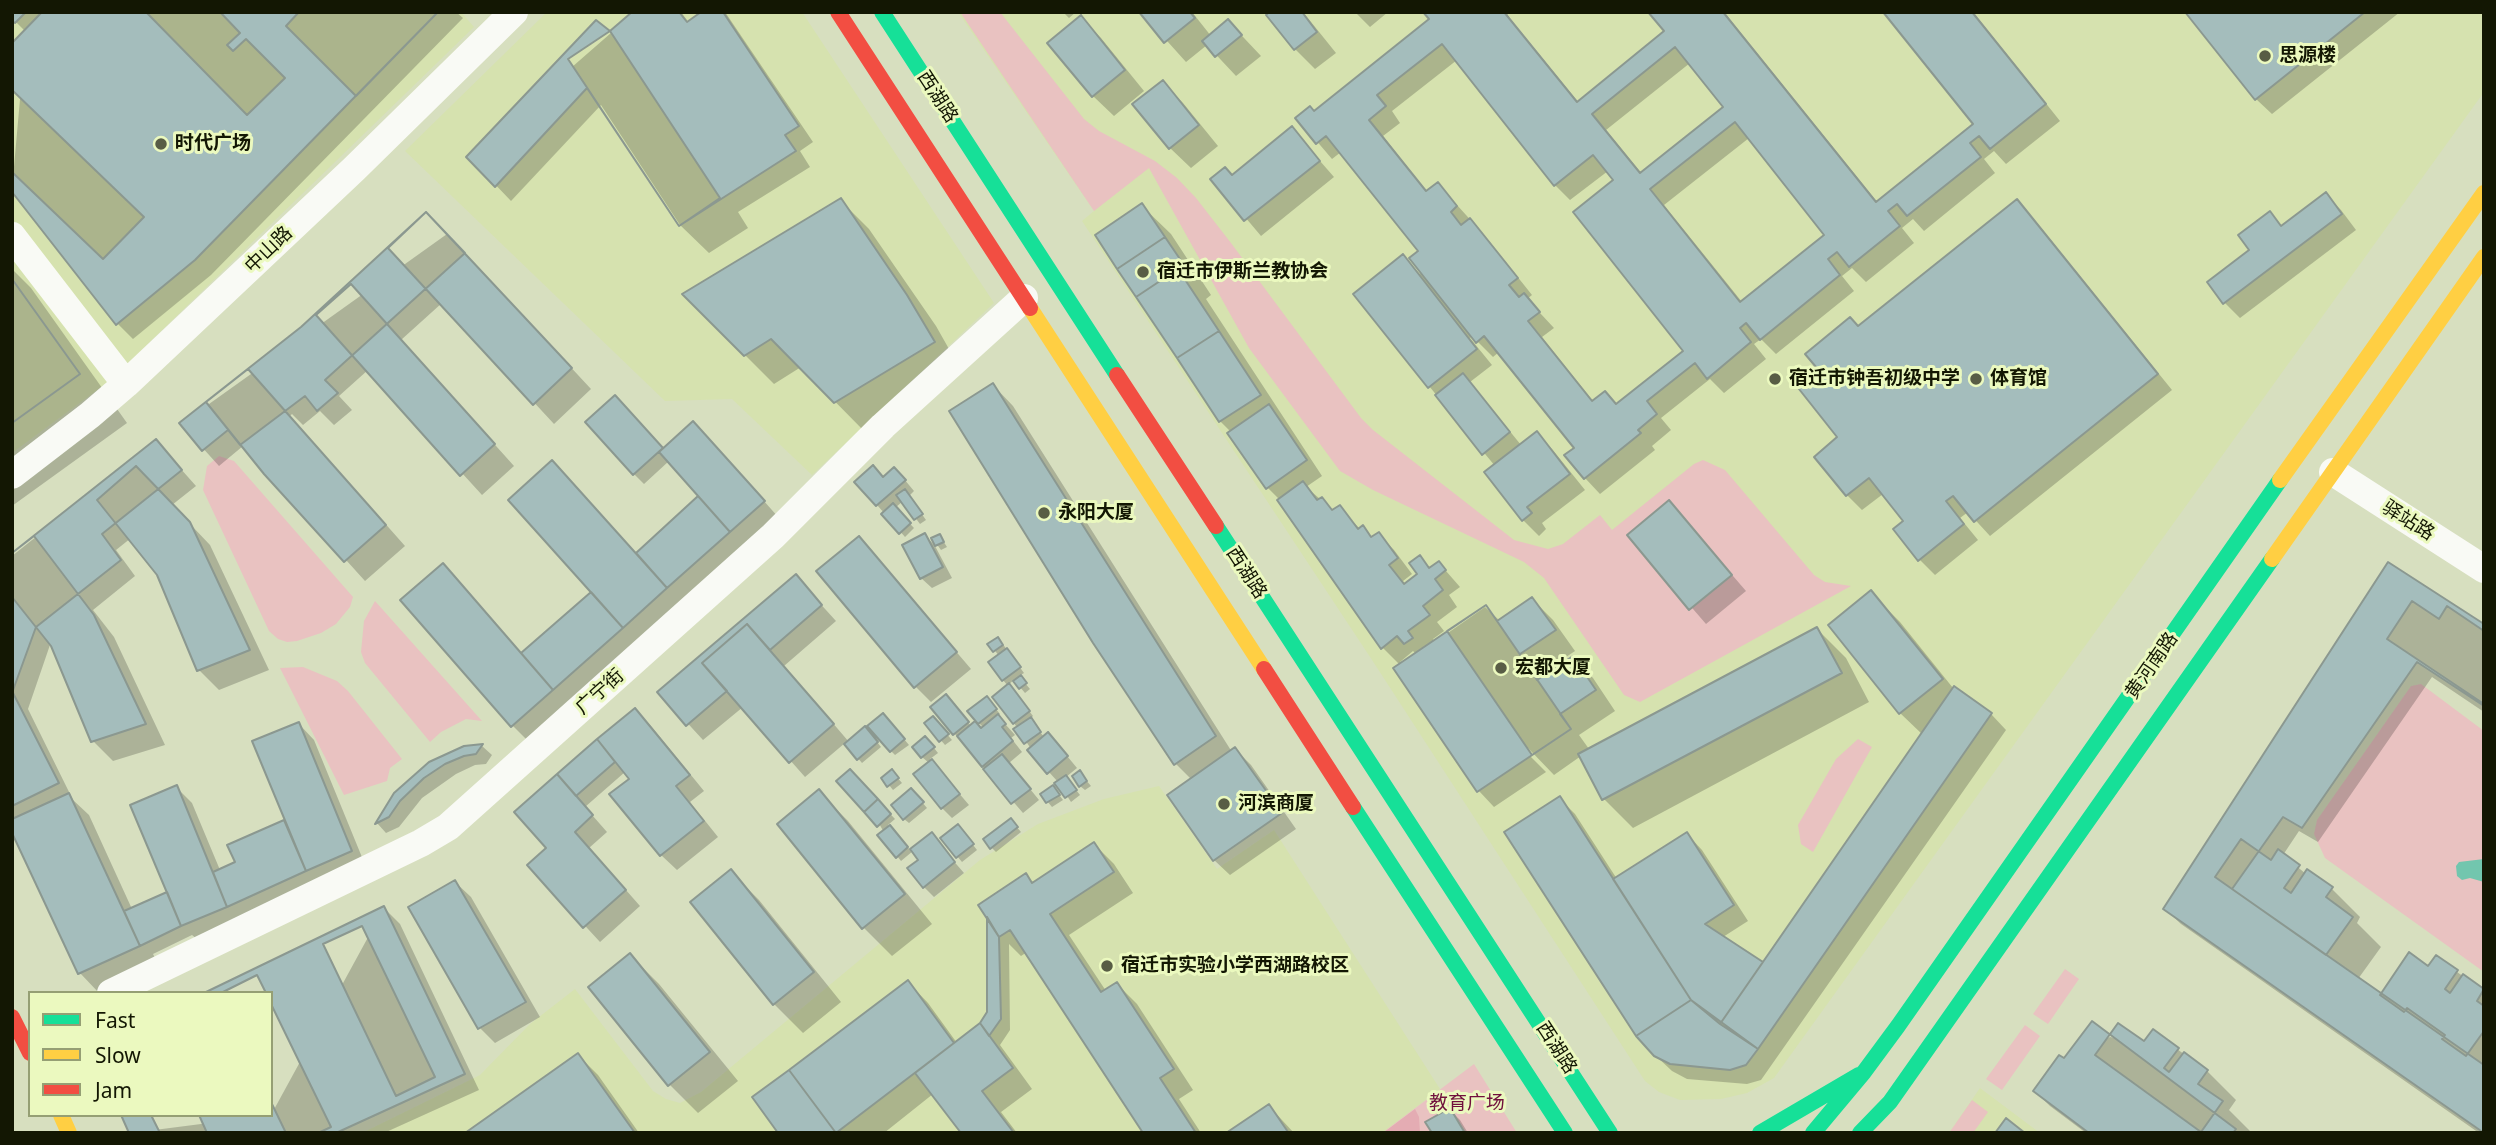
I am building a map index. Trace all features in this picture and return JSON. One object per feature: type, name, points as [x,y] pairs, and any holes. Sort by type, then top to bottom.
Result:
[{"type":"main road","name":"西湖路","points":[[838,12],[1564,1133]]},
{"type":"main road","name":"西湖路","points":[[882,12],[1611,1133]]},
{"type":"main road","name":"黄河南路","points":[[1813,1133],[1864,1072],[2012,866],[2389,324],[2484,193]]},
{"type":"main road","name":"黄河南路","points":[[1860,1133],[1890,1102],[2484,257]]},
{"type":"main road","points":[[1760,1133],[1864,1072]]},
{"type":"main road","points":[[1870,1133],[1890,1102]]},
{"type":"main road","points":[[1597,1111],[1622,1133]]},
{"type":"main road","points":[[62,1117],[69,1133]]},
{"type":"street","name":"中山路","points":[[12,475],[126,384],[344,178],[514,12]]},
{"type":"street","points":[[12,236],[126,384]]},
{"type":"street","name":"广宁街","points":[[115,991],[421,843],[448,827],[773,536],[883,426],[1024,298]]},
{"type":"street","name":"驿站路","points":[[2333,472],[2484,569]]},
{"type":"shaded area","name":"时代广场","points":[[12,12],[461,12],[474,27],[124,367],[12,220]]},
{"type":"shaded area","points":[[547,12],[802,12],[994,303],[812,475],[732,399],[665,401],[405,151]]},
{"type":"shaded area","name":"宿迁市钟吾初级中学","points":[[958,12],[2484,12],[2484,92],[1774,1078],[1747,1093],[1721,1099],[1680,1100],[1659,1092],[1645,1081],[1374,663],[1082,221],[1094,211]]},
{"type":"shaded area","points":[[12,249],[112,379],[12,453]]},
{"type":"shaded area","name":"宿迁市实验小学西湖路校区","points":[[1159,786],[1217,869],[1274,830],[1440,1089],[1383,1133],[362,1133],[480,1075],[530,1024],[575,989],[653,1091],[680,1103],[701,1092],[980,860],[1038,824],[1104,799]]},
{"type":"shaded area","points":[[1980,1088],[2040,1133],[1949,1133]]},
{"type":"shaded area","points":[[1415,1109],[1419,1117],[1420,1133],[1383,1133]]},
{"type":"green space","points":[[960,12],[1000,12],[1084,119],[1099,131],[1155,161],[1177,178],[1231,243],[1361,418],[1514,540],[1548,549],[1563,544],[1600,515],[1612,530],[1694,464],[1703,460],[1725,470],[1814,575],[1825,582],[1851,586],[1640,702],[1624,695],[1544,578],[1524,562],[1373,490],[1340,471],[1249,348],[1149,168],[1094,211]]},
{"type":"green space","points":[[219,456],[234,461],[353,597],[350,607],[336,624],[321,633],[297,641],[278,639],[269,631],[203,490],[207,466]]},
{"type":"green space","points":[[375,601],[482,721],[466,719],[441,732],[430,742],[365,663],[361,652],[364,621]]},
{"type":"green space","points":[[303,667],[337,681],[348,691],[402,759],[390,768],[387,781],[344,795],[280,668]]},
{"type":"green space","points":[[2421,684],[2484,731],[2484,972],[2325,858],[2314,834],[2317,820],[2411,686]]},
{"type":"green space","points":[[1858,739],[1872,747],[1813,852],[1801,844],[1798,825],[1836,759]]},
{"type":"green space","points":[[2065,969],[2079,979],[2048,1024],[2033,1014]]},
{"type":"green space","points":[[2025,1025],[2040,1036],[2002,1090],[1986,1079]]},
{"type":"green space","name":"教育广场","points":[[1474,1064],[1517,1133],[1382,1133]]},
{"type":"green space","points":[[1972,1100],[1988,1112],[1973,1133],[1949,1133]]},
{"type":"water","points":[[2484,859],[2484,882],[2470,878],[2462,880],[2457,876],[2456,866],[2459,862]]},
{"type":"building","points":[[12,12],[26,12],[15,23],[12,21]]},
{"type":"building","name":"时代广场","points":[[42,12],[438,12],[195,260],[116,325],[12,192],[12,43]]},
{"type":"building","points":[[146,12],[220,12],[240,33],[227,45],[233,51],[246,39],[285,78],[247,115]]},
{"type":"building","points":[[299,12],[438,12],[356,96],[286,26]]},
{"type":"building","points":[[632,12],[679,12],[687,22],[701,12],[723,12],[799,126],[785,135],[796,151],[679,226],[587,88],[495,187],[466,157],[596,20],[610,31]]},
{"type":"building","points":[[1139,12],[1190,12],[1195,18],[1164,43]]},
{"type":"building","points":[[1269,12],[1302,12],[1317,32],[1294,50],[1266,15]]},
{"type":"building","points":[[1423,12],[1504,12],[1577,102],[1664,31],[1648,12],[1723,12],[1876,202],[1973,124],[1883,12],[1972,12],[2046,104],[1990,149],[1979,136],[1970,143],[1981,157],[1907,216],[1897,204],[1888,211],[1900,226],[1849,267],[1837,252],[1828,259],[1840,275],[1760,340],[1746,323],[1740,328],[1751,342],[1707,379],[1695,363],[1647,401],[1657,414],[1638,430],[1641,433],[1584,479],[1564,455],[1574,448],[1484,336],[1476,343],[1409,258],[1418,251],[1326,136],[1316,144],[1295,118],[1310,106],[1314,111],[1429,19]],"holes":[[[1442,44],[1554,186],[1593,155],[1613,180],[1573,212],[1683,351],[1616,404],[1605,391],[1592,401],[1528,321],[1540,312],[1524,293],[1519,297],[1509,285],[1518,278],[1470,218],[1461,225],[1451,212],[1457,206],[1438,182],[1426,191],[1369,120],[1386,106],[1377,95]],[[1675,47],[1723,107],[1640,173],[1592,114]],[[1735,122],[1824,235],[1740,302],[1650,189]]]},
{"type":"building","name":"思源楼","points":[[2185,12],[2365,12],[2255,100]]},
{"type":"building","points":[[1081,15],[1125,70],[1092,97],[1047,43]]},
{"type":"building","points":[[1228,19],[1242,35],[1215,57],[1202,41]]},
{"type":"building","points":[[610,31],[720,198],[679,226],[568,59]]},
{"type":"building","points":[[1163,80],[1199,125],[1169,149],[1132,104]]},
{"type":"building","points":[[12,90],[144,217],[103,259],[12,172]]},
{"type":"building","points":[[1292,126],[1320,161],[1244,221],[1210,179],[1225,167],[1232,175]]},
{"type":"building","points":[[2326,192],[2342,214],[2223,304],[2207,282],[2249,250],[2238,235],[2270,211],[2281,226]]},
{"type":"building","points":[[841,198],[907,295],[935,342],[834,403],[771,339],[744,356],[682,294]]},
{"type":"building","name":"体育馆","points":[[2017,199],[2158,374],[1974,522],[1953,496],[1946,501],[1964,524],[1918,561],[1893,529],[1903,521],[1869,478],[1846,496],[1814,457],[1837,437],[1795,384],[1816,367],[1805,354],[1850,317],[1858,326]]},
{"type":"building","points":[[1142,203],[1165,237],[1117,269],[1095,235]]},
{"type":"building","points":[[426,212],[572,368],[533,405],[388,248]]},
{"type":"building","points":[[426,212],[465,253],[325,380],[338,393],[317,411],[305,396],[240,445],[228,430],[202,451],[179,423],[301,327]]},
{"type":"building","points":[[1165,237],[1184,265],[1136,297],[1117,269]]},
{"type":"building","points":[[1403,254],[1477,349],[1428,388],[1353,294]]},
{"type":"building","points":[[1178,269],[1219,331],[1177,358],[1136,297]]},
{"type":"building","points":[[12,279],[80,374],[12,423]]},
{"type":"building","points":[[12,279],[80,374],[12,423]]},
{"type":"building","points":[[351,284],[495,444],[460,476],[316,315]]},
{"type":"building","points":[[1219,331],[1261,395],[1219,422],[1177,358]]},
{"type":"building","points":[[248,369],[386,525],[344,562],[264,474],[206,402]]},
{"type":"building","points":[[1463,373],[1510,432],[1482,455],[1435,395]]},
{"type":"building","name":"永阳大厦","points":[[993,383],[1216,736],[1174,765],[1093,643],[949,411]]},
{"type":"building","points":[[615,395],[663,448],[633,475],[585,422]]},
{"type":"building","points":[[1269,404],[1307,460],[1266,489],[1227,433]]},
{"type":"building","points":[[693,421],[765,501],[730,532],[659,452]]},
{"type":"building","points":[[1537,431],[1570,474],[1527,507],[1532,513],[1522,521],[1484,472]]},
{"type":"building","points":[[156,439],[182,470],[102,534],[121,560],[36,627],[12,693],[12,553]]},
{"type":"building","points":[[552,460],[667,588],[623,628],[508,500]]},
{"type":"building","points":[[873,465],[883,477],[894,467],[906,480],[876,506],[854,482]]},
{"type":"building","points":[[136,466],[190,522],[250,650],[197,671],[157,575],[97,500]]},
{"type":"building","points":[[1303,481],[1317,500],[1322,497],[1332,510],[1340,505],[1358,529],[1363,525],[1371,537],[1379,532],[1398,558],[1389,565],[1404,584],[1417,574],[1409,563],[1420,555],[1429,568],[1439,561],[1446,570],[1435,579],[1443,590],[1423,606],[1430,615],[1408,631],[1413,638],[1404,644],[1397,636],[1381,649],[1277,500]]},
{"type":"building","points":[[905,489],[923,514],[914,520],[896,495]]},
{"type":"building","points":[[698,496],[730,532],[667,588],[636,553]]},
{"type":"building","points":[[1669,500],[1732,575],[1689,610],[1627,535]]},
{"type":"building","points":[[893,503],[911,523],[899,534],[881,514]]},
{"type":"building","points":[[925,533],[943,567],[920,579],[902,545]]},
{"type":"building","points":[[940,534],[944,542],[935,546],[931,538]]},
{"type":"building","points":[[34,536],[94,615],[146,724],[91,742],[51,646],[12,597],[12,553]]},
{"type":"building","points":[[859,536],[957,652],[914,688],[816,571]]},
{"type":"building","points":[[2388,562],[2484,624],[2484,706],[2417,662],[2302,828],[2283,817],[2232,889],[2484,1065],[2484,1133],[2163,909]]},
{"type":"building","points":[[443,563],[553,690],[511,727],[400,600]]},
{"type":"building","points":[[796,574],[822,605],[770,650],[747,624],[702,663],[727,691],[686,726],[657,692]]},
{"type":"building","points":[[1871,590],[1943,679],[1899,714],[1828,625]]},
{"type":"building","points":[[591,592],[623,628],[553,690],[521,653]]},
{"type":"building","name":"宏都大厦","points":[[1532,597],[1556,630],[1520,654],[1537,680],[1573,656],[1596,690],[1560,714],[1571,729],[1532,755],[1447,631],[1486,605],[1497,621]]},
{"type":"building","points":[[2412,601],[2439,619],[2447,606],[2484,631],[2484,704],[2387,639]]},
{"type":"building","points":[[1486,605],[1571,729],[1477,792],[1393,668]]},
{"type":"building","points":[[747,624],[834,724],[789,763],[702,663]]},
{"type":"building","points":[[1817,627],[1842,673],[1602,800],[1578,754]]},
{"type":"building","points":[[998,637],[1003,645],[993,652],[987,644]]},
{"type":"building","points":[[1007,648],[1021,667],[1002,681],[988,662]]},
{"type":"building","points":[[1021,675],[1027,683],[1019,689],[1013,681]]},
{"type":"building","points":[[1009,683],[1030,711],[1013,724],[992,697]]},
{"type":"building","points":[[1954,686],[1992,713],[1758,1049],[1720,1024]]},
{"type":"building","points":[[12,691],[59,783],[12,806]]},
{"type":"building","points":[[946,694],[969,722],[953,735],[930,707]]},
{"type":"building","points":[[987,696],[997,709],[978,724],[967,711]]},
{"type":"building","points":[[635,708],[690,775],[676,786],[704,821],[660,856],[609,794],[629,779],[597,739]]},
{"type":"building","points":[[883,713],[905,739],[890,752],[867,726]]},
{"type":"building","points":[[998,714],[1006,724],[1002,727],[1013,741],[982,767],[957,736],[975,721],[981,728]]},
{"type":"building","points":[[933,716],[949,734],[939,742],[924,723]]},
{"type":"building","points":[[1031,717],[1041,732],[1024,744],[1013,729]]},
{"type":"building","points":[[299,722],[352,851],[306,871],[252,741]]},
{"type":"building","points":[[865,726],[878,742],[857,760],[844,744]]},
{"type":"building","points":[[1048,732],[1068,756],[1047,774],[1027,750]]},
{"type":"building","points":[[925,736],[935,747],[921,758],[912,747]]},
{"type":"building","points":[[597,739],[615,762],[576,796],[557,774]]},
{"type":"building","points":[[483,744],[476,754],[445,764],[424,778],[400,801],[389,817],[375,824],[394,793],[429,762],[464,746]]},
{"type":"building","name":"河滨商厦","points":[[1235,747],[1282,813],[1213,861],[1167,795]]},
{"type":"building","points":[[1002,754],[1031,789],[1011,804],[983,769]]},
{"type":"building","points":[[932,759],[960,794],[941,809],[913,774]]},
{"type":"building","points":[[850,769],[878,799],[864,812],[836,781]]},
{"type":"building","points":[[892,769],[899,778],[887,787],[881,778]]},
{"type":"building","points":[[1080,770],[1087,781],[1079,787],[1072,776]]},
{"type":"building","points":[[557,774],[593,815],[575,832],[626,890],[583,928],[527,865],[546,848],[514,812]]},
{"type":"building","points":[[1066,775],[1077,790],[1065,798],[1054,783]]},
{"type":"building","points":[[177,785],[227,907],[181,926],[130,805]]},
{"type":"building","points":[[1053,785],[1060,795],[1046,803],[1040,794]]},
{"type":"building","points":[[911,788],[924,802],[903,820],[891,805]]},
{"type":"building","points":[[819,789],[905,894],[862,929],[777,824]]},
{"type":"building","points":[[69,793],[140,946],[78,974],[12,833],[12,819]]},
{"type":"building","points":[[1560,796],[1691,1000],[1636,1036],[1504,832]]},
{"type":"building","points":[[878,799],[891,814],[877,827],[864,812]]},
{"type":"building","points":[[1011,818],[1018,827],[990,849],[983,839]]},
{"type":"building","points":[[284,820],[306,871],[227,907],[213,872],[235,862],[227,845]]},
{"type":"building","points":[[958,824],[974,844],[956,858],[940,838]]},
{"type":"building","points":[[890,825],[908,847],[896,858],[877,835]]},
{"type":"building","points":[[932,832],[955,862],[923,888],[907,868],[918,860],[910,849]]},
{"type":"building","points":[[1687,832],[1734,905],[1705,924],[1763,962],[1720,1024],[1691,1000],[1613,879]]},
{"type":"building","points":[[2241,839],[2271,860],[2278,849],[2300,865],[2284,888],[2291,893],[2307,869],[2333,887],[2326,897],[2353,917],[2326,955],[2215,877]]},
{"type":"building","points":[[1094,842],[1114,872],[1050,914],[1101,992],[1117,982],[1174,1069],[1160,1078],[1196,1133],[1143,1133],[1010,930],[999,937],[978,905],[1026,873],[1032,883]]},
{"type":"building","points":[[731,869],[814,972],[773,1005],[690,902]]},
{"type":"building","points":[[455,880],[526,1002],[478,1029],[408,907]]},
{"type":"building","points":[[167,892],[181,926],[140,946],[124,911]]},
{"type":"building","points":[[384,906],[465,1074],[336,1133],[129,1133],[122,1117],[273,1117],[273,991],[208,991]]},
{"type":"building","points":[[987,917],[999,937],[1001,1019],[989,1036],[980,1023],[987,1012]]},
{"type":"building","points":[[362,926],[435,1077],[396,1096],[323,944]]},
{"type":"building","points":[[2409,952],[2428,966],[2436,955],[2458,970],[2445,989],[2450,993],[2463,974],[2484,989],[2477,1001],[2484,1006],[2484,1031],[2466,1056],[2442,1039],[2445,1035],[2407,1008],[2404,1012],[2380,995]]},
{"type":"building","points":[[630,953],[710,1052],[668,1086],[588,987]]},
{"type":"building","points":[[257,975],[265,991],[225,991]]},
{"type":"building","points":[[908,980],[954,1043],[836,1133],[789,1070]]},
{"type":"building","points":[[1691,1000],[1758,1049],[1746,1065],[1730,1070],[1670,1064],[1654,1056],[1636,1036]]},
{"type":"building","points":[[273,1008],[331,1127],[318,1133],[286,1133],[273,1106]]},
{"type":"building","points":[[2092,1021],[2236,1129],[2233,1133],[2089,1133],[2033,1091],[2059,1055],[2064,1058]]},
{"type":"building","points":[[980,1023],[1013,1068],[982,1091],[1014,1133],[961,1133],[915,1073]]},
{"type":"building","points":[[2118,1023],[2144,1041],[2153,1029],[2179,1048],[2164,1068],[2169,1072],[2184,1052],[2208,1070],[2198,1084],[2223,1101],[2201,1132],[2095,1055]]},
{"type":"building","points":[[578,1053],[635,1133],[465,1133]]},
{"type":"building","points":[[789,1070],[836,1133],[778,1133],[752,1097]]},
{"type":"building","points":[[1269,1104],[1288,1132],[1226,1133]]},
{"type":"building","points":[[1450,1108],[1465,1133],[1432,1133],[1425,1122]]},
{"type":"building","points":[[152,1117],[200,1117],[207,1133],[160,1133]]},
{"type":"building","points":[[2006,1118],[2025,1133],[1995,1133]]},
{"type":"traffic: fast","points":[[882,12],[1117,375]]},
{"type":"traffic: fast","points":[[1813,1133],[1898,1026],[2280,480]]},
{"type":"traffic: fast","points":[[1216,526],[1610,1133]]},
{"type":"traffic: fast","points":[[1860,1133],[1890,1102],[2272,559]]},
{"type":"traffic: fast","points":[[1353,807],[1565,1133]]},
{"type":"traffic: fast","points":[[1760,1133],[1859,1075]]},
{"type":"traffic: slow","points":[[2280,480],[2484,193]]},
{"type":"traffic: slow","points":[[2272,559],[2484,257]]},
{"type":"traffic: slow","points":[[1030,308],[1264,669]]},
{"type":"traffic: slow","points":[[62,1117],[69,1133]]},
{"type":"traffic: jam","points":[[838,12],[1030,308]]},
{"type":"traffic: jam","points":[[1117,375],[1216,526]]},
{"type":"traffic: jam","points":[[1264,669],[1353,807]]},
{"type":"traffic: jam","points":[[12,1017],[28,1049]]},
{"type":"place","name":"思源楼","points":[[2265,56]]},
{"type":"place","name":"时代广场","points":[[161,144]]},
{"type":"place","name":"宿迁市伊斯兰教协会","points":[[1143,272]]},
{"type":"place","name":"宿迁市钟吾初级中学","points":[[1775,379]]},
{"type":"place","name":"体育馆","points":[[1976,379]]},
{"type":"place","name":"永阳大厦","points":[[1044,513]]},
{"type":"place","name":"宏都大厦","points":[[1501,668]]},
{"type":"place","name":"河滨商厦","points":[[1224,804]]},
{"type":"place","name":"宿迁市实验小学西湖路校区","points":[[1107,966]]}]
